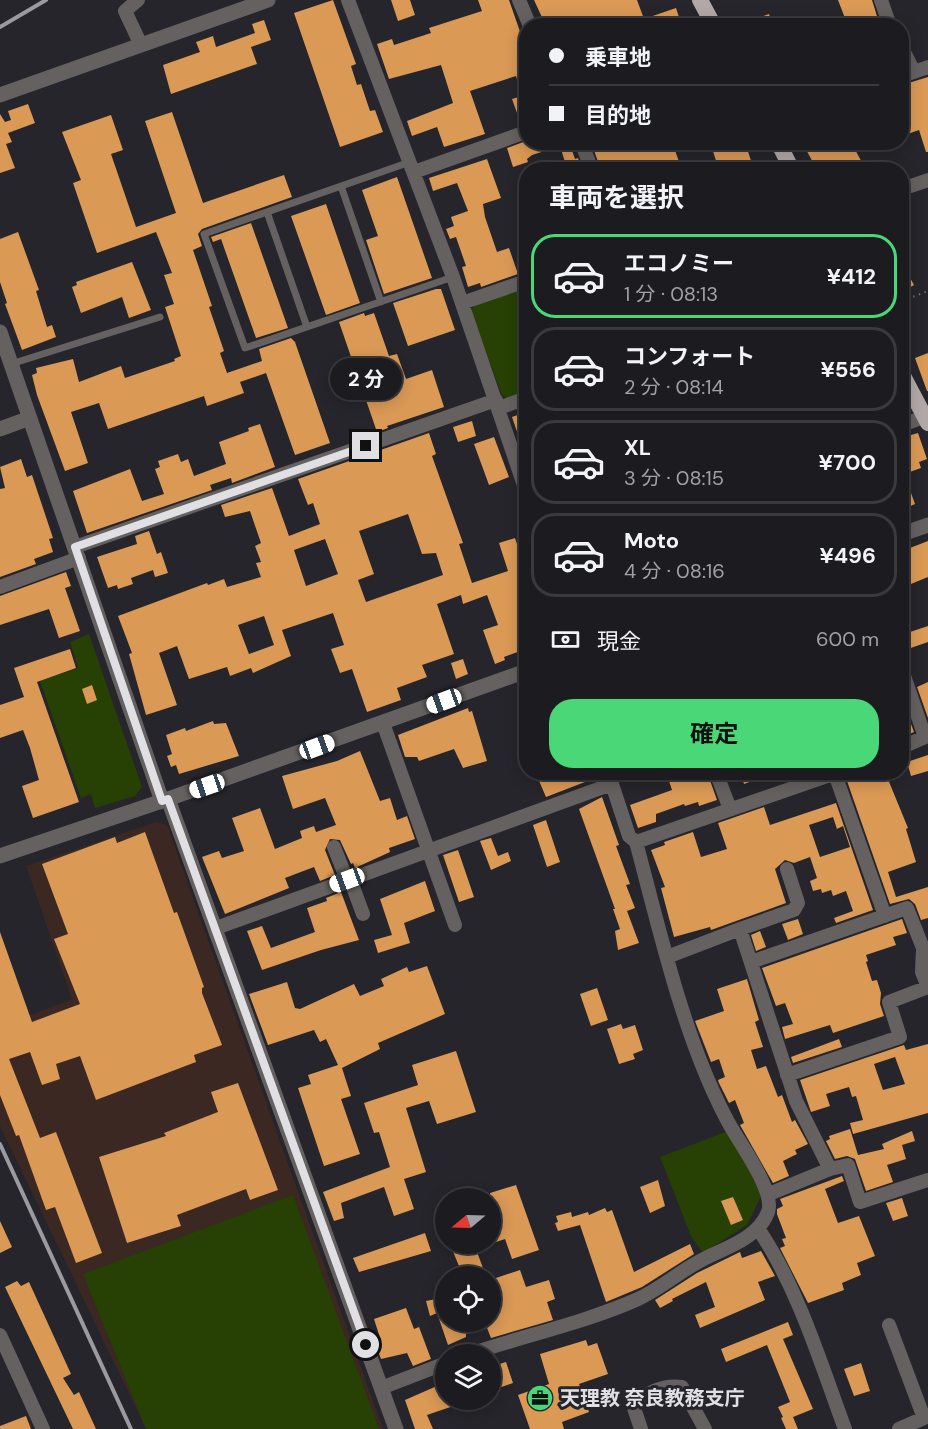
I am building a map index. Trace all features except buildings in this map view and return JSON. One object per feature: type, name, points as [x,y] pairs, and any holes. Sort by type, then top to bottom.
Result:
[{"type":"highway","points":[[700,0],[710,18]]},
{"type":"highway","points":[[909,387],[926,420]]},
{"type":"street","points":[[138,0],[125,11],[141,45]]},
{"type":"street","points":[[0,95],[268,0]]},
{"type":"street","points":[[348,0],[453,277],[519,469]]},
{"type":"street","points":[[519,0],[527,18]]},
{"type":"street","points":[[880,0],[887,18]]},
{"type":"street","points":[[909,74],[928,67]]},
{"type":"street","points":[[412,167],[519,134]]},
{"type":"street","points":[[909,187],[928,180]]},
{"type":"street","points":[[462,303],[519,283]]},
{"type":"street","points":[[0,332],[165,800],[216,928],[396,1429]]},
{"type":"street","points":[[0,587],[77,552],[498,404],[519,400]]},
{"type":"street","points":[[0,429],[30,418]]},
{"type":"street","points":[[909,424],[926,420]]},
{"type":"street","points":[[909,532],[928,525]]},
{"type":"street","points":[[0,856],[165,800],[519,674]]},
{"type":"street","points":[[909,690],[926,737],[909,744]]},
{"type":"street","points":[[382,723],[455,925]]},
{"type":"street","points":[[216,928],[429,850],[605,780]]},
{"type":"street","points":[[501,1345],[584,1320],[640,1298],[698,1262],[759,1230],[769,1209],[769,1194],[725,1117],[696,1047],[667,957],[636,842],[629,836],[611,780]]},
{"type":"street","points":[[719,780],[730,809]]},
{"type":"street","points":[[636,842],[815,780]]},
{"type":"street","points":[[834,780],[885,916]]},
{"type":"street","points":[[334,846],[363,914]]},
{"type":"street","points":[[667,957],[794,910],[798,903],[787,869]]},
{"type":"street","points":[[751,962],[907,908],[925,947],[922,972],[928,987],[889,1002],[900,1037],[787,1075]]},
{"type":"street","points":[[740,929],[796,1101],[830,1169]]},
{"type":"street","points":[[769,1194],[830,1169],[848,1165],[860,1202],[928,1180]]},
{"type":"street","points":[[759,1230],[771,1247],[812,1338],[844,1429]]},
{"type":"street","points":[[889,1324],[926,1417],[899,1429]]},
{"type":"street","points":[[0,1335],[43,1429]]},
{"type":"street","points":[[381,1388],[435,1367]]},
{"type":"street","points":[[641,1429],[634,1408],[642,1397],[670,1385],[682,1387],[705,1429]]},
{"type":"lane","points":[[412,167],[341,186],[204,234],[245,348],[453,277]]},
{"type":"lane","points":[[341,186],[381,302]]},
{"type":"lane","points":[[267,212],[307,327]]},
{"type":"lane","points":[[11,364],[159,317]]},
{"type":"path","points":[[909,298],[928,291]]},
{"type":"shaded area","points":[[156,822],[167,825],[383,1429],[146,1429],[0,1126],[0,1027],[72,999],[26,866]]},
{"type":"green space","points":[[519,290],[519,393],[506,398],[502,395],[471,311],[474,306]]},
{"type":"green space","points":[[89,634],[142,787],[135,796],[95,808],[91,794],[81,798],[40,681],[78,668],[70,642]]},
{"type":"green space","points":[[728,1131],[762,1194],[747,1225],[703,1253],[691,1236],[660,1157]]},
{"type":"green space","points":[[293,1195],[379,1429],[146,1429],[83,1274]]},
{"type":"railway","points":[[0,27],[46,0]]},
{"type":"railway","points":[[0,1144],[131,1429]]},
{"type":"place","name":"天理教 奈良教務支庁","points":[[540,1398]]},
{"type":"route","points":[[366,446],[75,547],[162,801],[168,799],[366,1345]]}]
